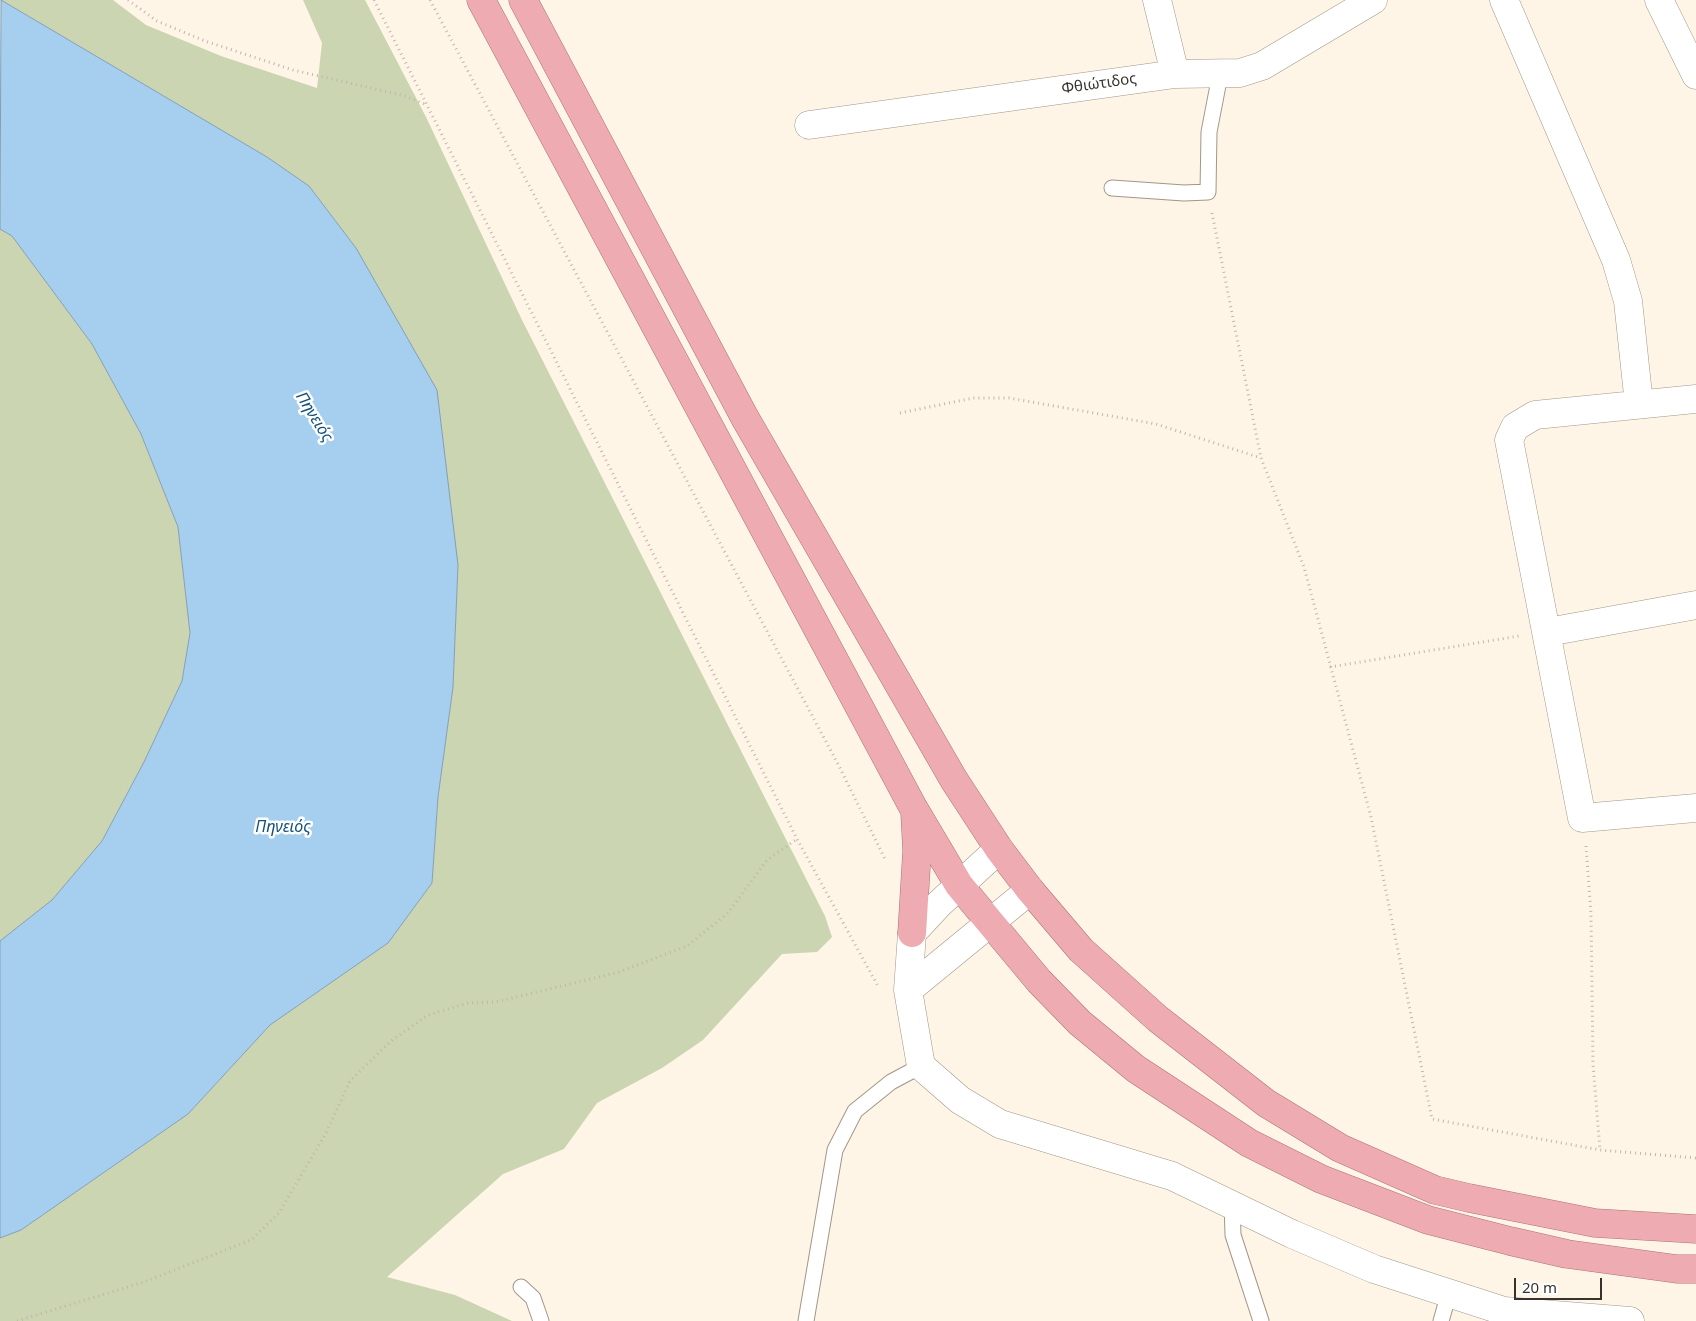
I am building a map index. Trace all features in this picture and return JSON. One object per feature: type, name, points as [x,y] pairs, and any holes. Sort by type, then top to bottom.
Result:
[{"type":"highway","points":[[481,0],[914,809],[959,885],[1039,981],[1080,1023],[1136,1069],[1249,1143],[1321,1179],[1428,1220],[1510,1241],[1567,1254],[1676,1269],[1696,1269]]},
{"type":"highway","points":[[523,0],[745,418],[954,780],[999,849],[1030,890],[1081,950],[1158,1020],[1266,1104],[1340,1148],[1435,1190],[1469,1198],[1595,1223],[1696,1229]]},
{"type":"highway","points":[[912,933],[916,881],[914,809]]},
{"type":"street","points":[[1158,0],[1175,74]]},
{"type":"street","name":"Φθιώτιδος","points":[[809,125],[1175,74],[1240,74],[1262,66],[1372,0]]},
{"type":"street","points":[[1504,0],[1616,260],[1628,301],[1640,404]]},
{"type":"street","points":[[1659,0],[1696,75]]},
{"type":"street","points":[[1696,399],[1536,415],[1515,428],[1509,440],[1548,632],[1582,818],[1696,808]]},
{"type":"street","points":[[1548,632],[1696,605]]},
{"type":"street","points":[[999,849],[959,885],[912,933],[896,993],[922,1066],[960,1100],[1000,1124],[1172,1176],[1232,1203],[1292,1234],[1374,1269],[1449,1293],[1505,1316],[1630,1321]]},
{"type":"street","points":[[896,993],[990,924],[1030,890]]},
{"type":"lane","points":[[1112,188],[1184,193],[1208,192],[1209,132],[1220,75]]},
{"type":"lane","points":[[806,1321],[835,1150],[855,1111],[891,1082],[922,1066]]},
{"type":"lane","points":[[1232,1203],[1234,1235],[1261,1321]]},
{"type":"lane","points":[[521,1286],[532,1298],[541,1321]]},
{"type":"lane","points":[[1441,1321],[1449,1293]]},
{"type":"path","points":[[128,0],[157,20],[205,41],[293,70],[405,96],[429,105]]},
{"type":"path","points":[[374,0],[429,105],[797,839],[896,993]]},
{"type":"path","points":[[430,0],[839,766],[890,870],[900,879],[916,881]]},
{"type":"path","points":[[1208,192],[1261,458],[1304,567],[1371,817],[1432,1119],[1600,1150],[1696,1158]]},
{"type":"path","points":[[900,413],[973,398],[1009,398],[1156,424],[1261,458]]},
{"type":"path","points":[[1330,667],[1548,632]]},
{"type":"path","points":[[1582,818],[1587,854],[1591,914],[1593,1064],[1600,1150]]},
{"type":"path","points":[[17,1321],[144,1282],[251,1240],[279,1213],[326,1133],[350,1081],[391,1041],[428,1015],[468,1003],[496,1002],[619,972],[687,946],[728,914],[767,860],[797,839]]},
{"type":"green space","points":[[1,0],[113,0],[146,25],[221,56],[317,88],[322,43],[303,0],[365,0],[426,117],[522,320],[825,916],[832,937],[817,952],[782,954],[703,1040],[662,1068],[597,1103],[564,1149],[503,1174],[387,1277],[455,1295],[512,1321],[0,1321],[0,1238],[21,1230],[188,1114],[270,1025],[388,943],[432,883],[438,797],[453,687],[458,565],[356,248],[309,186],[267,157]]},
{"type":"green space","points":[[0,229],[12,236],[92,344],[141,434],[178,527],[190,633],[182,681],[144,762],[102,841],[52,900],[0,941]]},
{"type":"water","name":"Πηνειός","points":[[1,0],[267,157],[309,186],[356,248],[437,390],[458,565],[453,687],[438,797],[432,883],[388,943],[270,1025],[188,1114],[21,1230],[0,1238],[0,941],[52,900],[102,841],[144,762],[182,681],[190,633],[178,527],[141,434],[92,344],[12,236],[0,229]]}]
